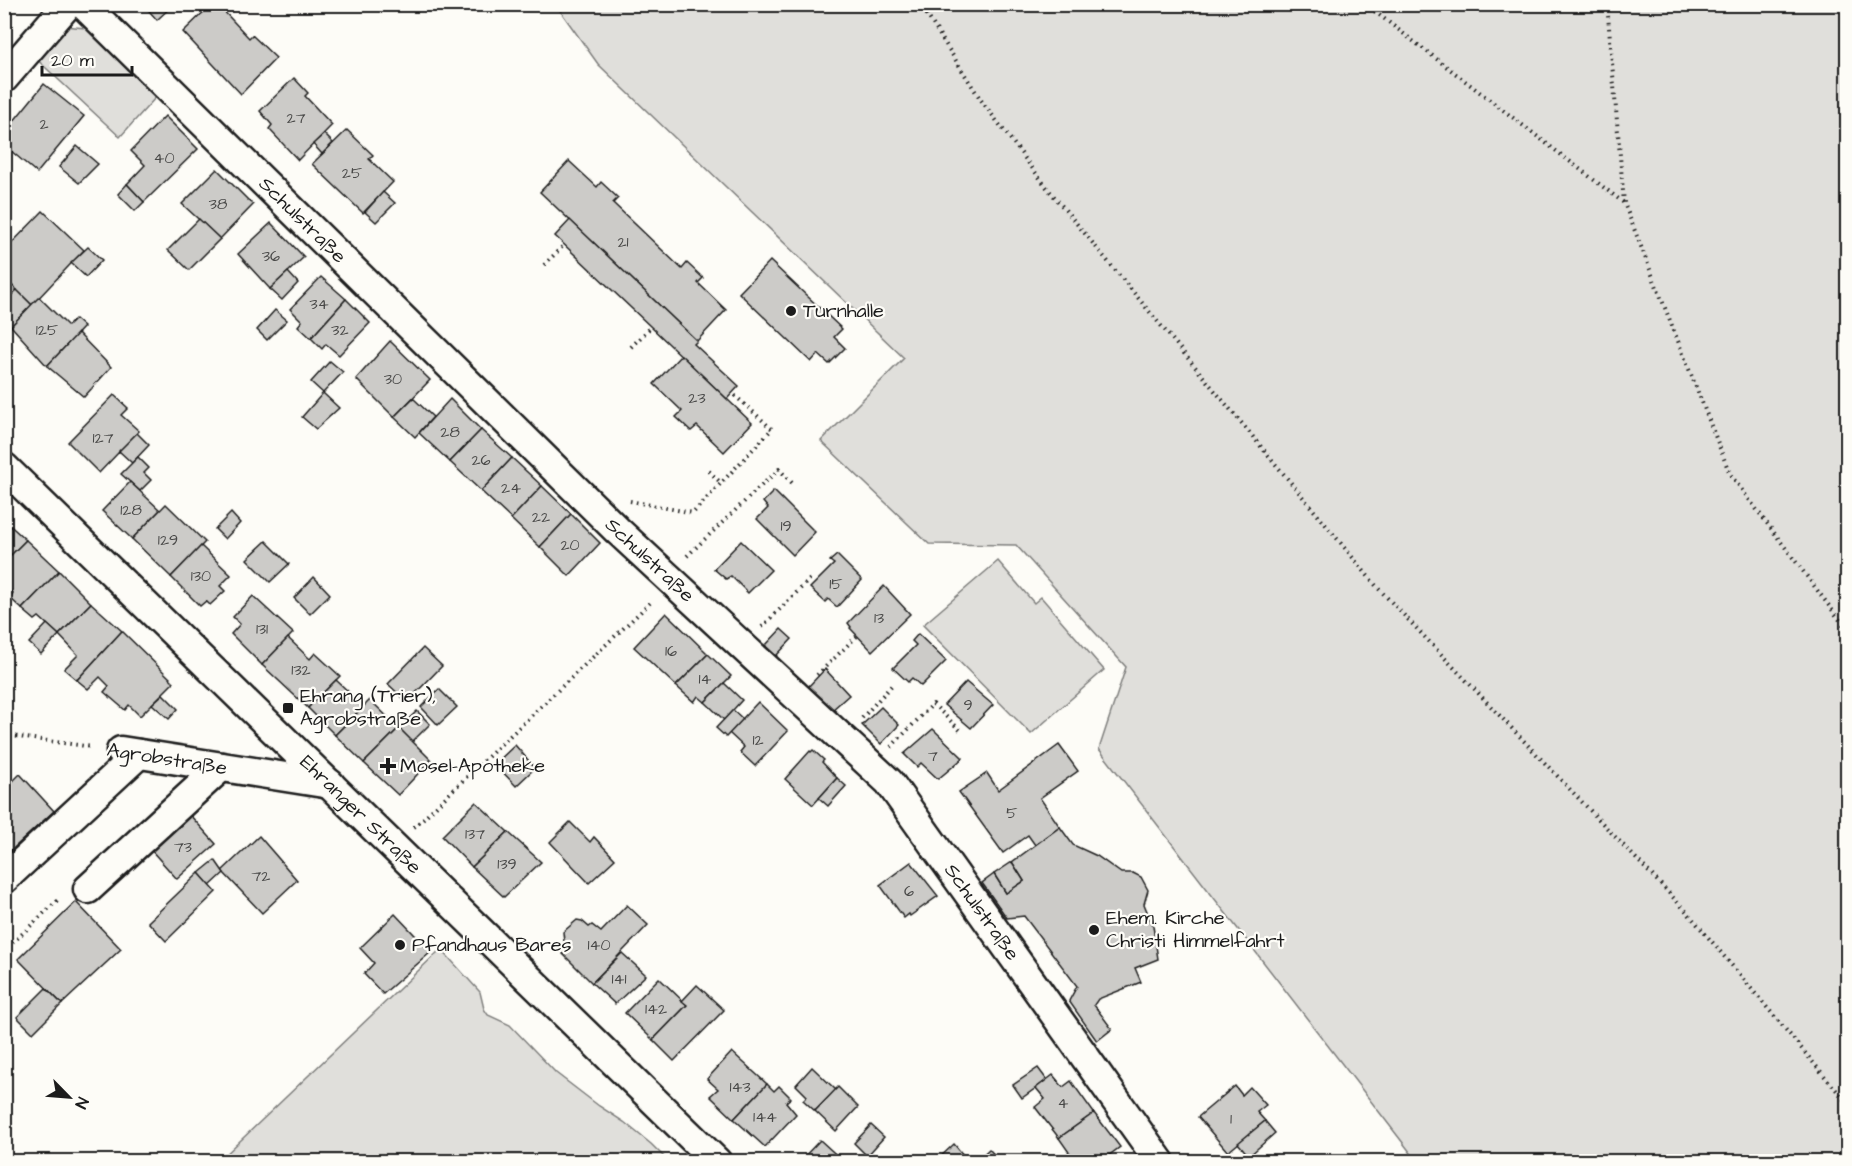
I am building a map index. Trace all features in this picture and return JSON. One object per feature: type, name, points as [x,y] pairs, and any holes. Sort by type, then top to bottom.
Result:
[{"type":"street","points":[[4,78],[68,4]]},
{"type":"street","name":"Schulstraße","points":[[83,4],[617,530],[889,782],[1160,1161]]},
{"type":"street","name":"Ehranger Straße","points":[[4,467],[717,1161]]},
{"type":"street","points":[[4,879],[130,753]]},
{"type":"street","name":"Agrobstraße","points":[[130,753],[330,784]]},
{"type":"street","points":[[88,890],[221,767]]},
{"type":"path","points":[[920,4],[981,100],[1048,189],[1377,588],[1687,912],[1848,1104]]},
{"type":"path","points":[[1365,4],[1624,203]]},
{"type":"path","points":[[1607,4],[1624,203],[1730,474],[1848,631]]},
{"type":"path","points":[[544,265],[564,245]]},
{"type":"path","points":[[631,346],[651,327]]},
{"type":"path","points":[[629,501],[693,513],[772,429],[732,393]]},
{"type":"path","points":[[394,846],[779,469],[794,485]]},
{"type":"path","points":[[709,471],[721,483]]},
{"type":"path","points":[[762,627],[812,576]]},
{"type":"path","points":[[795,697],[857,636]]},
{"type":"path","points":[[857,724],[892,686]]},
{"type":"path","points":[[872,767],[933,704],[963,733]]},
{"type":"path","name":"Agrobstraße","points":[[4,735],[130,753]]},
{"type":"path","points":[[4,951],[60,898],[88,890]]},
{"type":"shaded area","points":[[556,5],[1847,5],[1847,1161],[1417,1161],[1099,749],[1126,667],[1016,545],[929,544],[821,441],[904,358],[598,64]]},
{"type":"shaded area","points":[[63,26],[86,28],[96,35],[156,97],[120,137],[31,54]]},
{"type":"shaded area","points":[[998,561],[1034,603],[1041,597],[1104,670],[1031,734],[923,625]]},
{"type":"shaded area","points":[[441,949],[480,992],[484,1009],[488,1015],[510,1025],[556,1073],[624,1122],[668,1161],[219,1161]]},
{"type":"building","points":[[143,4],[174,4],[157,20]]},
{"type":"building","points":[[212,4],[217,4],[249,38],[252,35],[276,58],[241,94],[183,32]]},
{"type":"building","points":[[294,78],[308,93],[305,96],[332,125],[298,160],[269,129],[272,125],[260,111]]},
{"type":"building","points":[[44,84],[84,116],[37,173],[4,145],[4,133]]},
{"type":"building","points":[[165,116],[198,149],[144,202],[127,184],[145,165],[131,151]]},
{"type":"building","points":[[347,130],[373,155],[369,159],[393,182],[363,213],[312,164]]},
{"type":"building","points":[[324,134],[333,143],[322,154],[313,144]]},
{"type":"building","points":[[77,146],[98,164],[79,183],[59,167]]},
{"type":"building","points":[[569,161],[597,187],[601,182],[618,198],[613,203],[682,269],[687,263],[703,278],[698,283],[726,310],[697,341],[540,192]]},
{"type":"building","points":[[217,169],[253,205],[220,239],[182,204]]},
{"type":"building","points":[[127,184],[144,202],[135,211],[118,194]]},
{"type":"building","points":[[383,192],[395,203],[376,222],[365,212]]},
{"type":"building","points":[[43,211],[84,250],[32,305],[4,278],[4,251]]},
{"type":"building","points":[[199,219],[220,239],[189,270],[168,250]]},
{"type":"building","points":[[570,220],[697,341],[694,344],[739,386],[727,399],[555,236]]},
{"type":"building","points":[[271,223],[304,257],[270,289],[238,254]]},
{"type":"building","points":[[88,247],[102,260],[86,277],[71,263]]},
{"type":"building","name":"Turnhalle","points":[[770,261],[842,329],[834,337],[845,348],[829,364],[818,354],[811,362],[739,293]]},
{"type":"building","points":[[288,272],[298,283],[282,300],[270,289]]},
{"type":"building","points":[[321,277],[346,299],[311,338],[298,326],[302,321],[290,309]]},
{"type":"building","points":[[4,278],[17,290],[4,302]]},
{"type":"building","points":[[17,290],[32,305],[11,326],[4,321],[4,302]]},
{"type":"building","points":[[39,297],[68,326],[75,319],[84,327],[47,366],[11,326]]},
{"type":"building","points":[[346,299],[370,323],[339,355],[326,344],[322,349],[311,338]]},
{"type":"building","points":[[275,310],[287,320],[267,340],[257,330]]},
{"type":"building","points":[[78,333],[111,367],[84,397],[47,366]]},
{"type":"building","points":[[390,341],[430,380],[394,417],[356,379]]},
{"type":"building","points":[[681,355],[752,423],[724,452],[697,426],[691,431],[676,417],[682,411],[654,384]]},
{"type":"building","points":[[330,361],[343,372],[323,393],[311,382]]},
{"type":"building","points":[[323,393],[339,408],[316,429],[302,417]]},
{"type":"building","points":[[114,395],[128,408],[121,415],[139,431],[99,473],[68,442]]},
{"type":"building","points":[[413,398],[433,417],[415,437],[394,417]]},
{"type":"building","points":[[450,399],[481,430],[450,462],[419,433]]},
{"type":"building","points":[[481,430],[512,458],[481,491],[450,462]]},
{"type":"building","points":[[137,433],[149,445],[132,463],[119,451]]},
{"type":"building","points":[[138,457],[149,468],[144,473],[151,480],[140,491],[121,474]]},
{"type":"building","points":[[512,458],[542,486],[511,519],[481,491]]},
{"type":"building","points":[[130,482],[160,510],[132,539],[102,511]]},
{"type":"building","points":[[542,486],[571,514],[540,547],[511,519]]},
{"type":"building","points":[[774,491],[815,532],[793,555],[757,519],[768,508],[763,502]]},
{"type":"building","points":[[166,504],[205,542],[171,577],[132,539]]},
{"type":"building","points":[[231,513],[240,523],[225,539],[215,529]]},
{"type":"building","points":[[571,514],[600,543],[569,576],[540,547]]},
{"type":"building","points":[[4,520],[26,540],[4,562]]},
{"type":"building","points":[[26,540],[59,571],[22,609],[10,598],[13,593],[4,585],[4,562]]},
{"type":"building","points":[[266,541],[289,564],[270,582],[247,559]]},
{"type":"building","points":[[741,541],[771,570],[748,593],[731,576],[726,579],[714,569]]},
{"type":"building","points":[[201,546],[231,575],[220,586],[225,591],[210,605],[206,601],[200,606],[171,577]]},
{"type":"building","points":[[837,555],[862,580],[837,607],[828,599],[825,602],[810,588],[834,564],[830,561]]},
{"type":"building","points":[[59,571],[91,603],[59,635],[39,617],[35,620],[22,609]]},
{"type":"building","points":[[314,577],[330,594],[310,614],[294,598]]},
{"type":"building","points":[[884,586],[910,614],[872,651],[848,623]]},
{"type":"building","points":[[253,596],[293,633],[262,665],[231,634],[240,624],[233,617]]},
{"type":"building","points":[[91,603],[122,631],[77,680],[64,669],[78,655],[59,635]]},
{"type":"building","points":[[666,613],[708,654],[676,686],[634,647]]},
{"type":"building","points":[[47,624],[59,635],[41,654],[29,643]]},
{"type":"building","points":[[781,629],[792,639],[776,656],[765,646]]},
{"type":"building","points":[[122,631],[174,682],[140,716],[129,705],[125,710],[104,692],[109,686],[100,677],[88,689],[77,680]]},
{"type":"building","points":[[918,634],[946,661],[921,686],[912,678],[908,682],[893,668],[916,645],[912,641]]},
{"type":"building","points":[[288,638],[310,659],[315,653],[340,676],[308,708],[262,665]]},
{"type":"building","points":[[423,648],[442,666],[407,702],[388,684]]},
{"type":"building","points":[[708,654],[731,676],[705,702],[698,696],[694,702],[676,686]]},
{"type":"building","points":[[825,669],[849,695],[832,710],[808,687]]},
{"type":"building","points":[[336,680],[364,706],[335,735],[308,708]]},
{"type":"building","points":[[966,682],[993,705],[971,728],[944,705]]},
{"type":"building","points":[[724,683],[742,700],[724,720],[705,702]]},
{"type":"building","points":[[439,689],[457,707],[438,725],[421,707]]},
{"type":"building","points":[[163,694],[178,709],[169,719],[152,704]]},
{"type":"building","points":[[370,700],[399,728],[364,763],[335,735]]},
{"type":"building","points":[[758,702],[788,731],[755,766],[740,752],[744,747],[729,733]]},
{"type":"building","points":[[881,707],[899,725],[881,744],[862,725]]},
{"type":"building","points":[[733,710],[743,719],[726,737],[716,728]]},
{"type":"building","points":[[417,711],[430,724],[412,742],[399,728]]},
{"type":"building","points":[[399,728],[431,760],[398,795],[364,763]]},
{"type":"building","points":[[933,729],[963,758],[938,779],[921,763],[917,767],[904,754]]},
{"type":"building","points":[[515,745],[535,768],[516,786],[495,764]]},
{"type":"building","points":[[1059,745],[1078,771],[1040,798],[1060,827],[1035,845],[1028,835],[1003,853],[959,792],[987,773],[998,790]]},
{"type":"building","points":[[813,750],[824,760],[822,762],[837,778],[813,805],[785,779]]},
{"type":"building","points":[[20,774],[54,811],[4,857],[4,790]]},
{"type":"building","points":[[837,778],[846,786],[828,806],[819,798]]},
{"type":"building","points":[[476,802],[508,832],[472,867],[442,836]]},
{"type":"building","points":[[189,814],[216,844],[177,879],[150,849]]},
{"type":"building","points":[[570,822],[590,842],[594,837],[615,859],[589,883],[550,842]]},
{"type":"building","name":"Ehem. Kirche Christi Himmelfahrt","points":[[1060,827],[1073,845],[1097,856],[1121,873],[1133,873],[1141,877],[1148,890],[1144,904],[1153,926],[1158,959],[1135,968],[1141,982],[1098,999],[1094,1005],[1112,1029],[1097,1041],[1069,1001],[1077,986],[1024,916],[1007,918],[982,883],[994,874],[1006,893],[1024,881],[1012,862]]},
{"type":"building","points":[[508,832],[541,862],[504,897],[472,867]]},
{"type":"building","points":[[259,836],[297,880],[262,913],[222,871]]},
{"type":"building","points":[[215,860],[224,873],[210,886],[199,873]]},
{"type":"building","points":[[911,862],[938,896],[904,918],[880,885]]},
{"type":"building","points":[[1012,862],[1024,881],[1006,893],[994,874]]},
{"type":"building","points":[[199,873],[216,892],[166,941],[148,922]]},
{"type":"building","points":[[76,902],[121,949],[62,1004],[18,959]]},
{"type":"building","points":[[627,905],[648,925],[592,983],[563,954],[569,947],[564,941],[563,932],[577,920],[589,927],[592,925],[601,932]]},
{"type":"building","points":[[395,914],[431,952],[383,994],[364,974],[374,963],[360,948]]},
{"type":"building","points":[[622,953],[646,975],[615,1004],[592,983]]},
{"type":"building","points":[[659,978],[687,1005],[653,1040],[625,1013]]},
{"type":"building","points":[[697,985],[724,1010],[674,1061],[653,1040],[687,1005],[682,1001]]},
{"type":"building","points":[[46,988],[62,1004],[33,1033],[17,1017]]},
{"type":"building","points":[[732,1052],[767,1084],[734,1119],[710,1096],[718,1089],[707,1079]]},
{"type":"building","points":[[812,1067],[836,1090],[815,1111],[803,1100],[807,1096],[796,1085]]},
{"type":"building","points":[[1038,1068],[1047,1080],[1022,1098],[1013,1085]]},
{"type":"building","points":[[1053,1075],[1063,1087],[1071,1081],[1094,1113],[1059,1138],[1035,1107],[1045,1099],[1036,1088]]},
{"type":"building","points":[[767,1084],[774,1091],[779,1086],[791,1098],[786,1102],[796,1114],[765,1147],[734,1119]]},
{"type":"building","points":[[1235,1086],[1242,1095],[1250,1087],[1266,1105],[1257,1112],[1265,1121],[1228,1152],[1198,1117]]},
{"type":"building","points":[[838,1087],[858,1107],[836,1131],[815,1111]]},
{"type":"building","points":[[1094,1113],[1120,1147],[1100,1162],[1068,1162],[1066,1159],[1071,1155],[1059,1138]]},
{"type":"building","points":[[1265,1121],[1275,1133],[1249,1156],[1238,1143]]},
{"type":"building","points":[[871,1125],[884,1137],[867,1156],[854,1143]]},
{"type":"building","points":[[820,1140],[844,1162],[799,1162]]},
{"type":"building","points":[[954,1144],[969,1162],[935,1162]]},
{"type":"building","points":[[989,1149],[1001,1162],[975,1162]]},
{"type":"place","name":"Turnhalle","points":[[791,311]]},
{"type":"place","name":"Ehrang (Trier), Agrobstraße","points":[[288,708]]},
{"type":"place","name":"Mosel-Apotheke","points":[[388,766]]},
{"type":"place","name":"Ehem. Kirche Christi Himmelfahrt","points":[[1094,930]]},
{"type":"place","name":"Pfandhaus Bares","points":[[400,945]]}]
